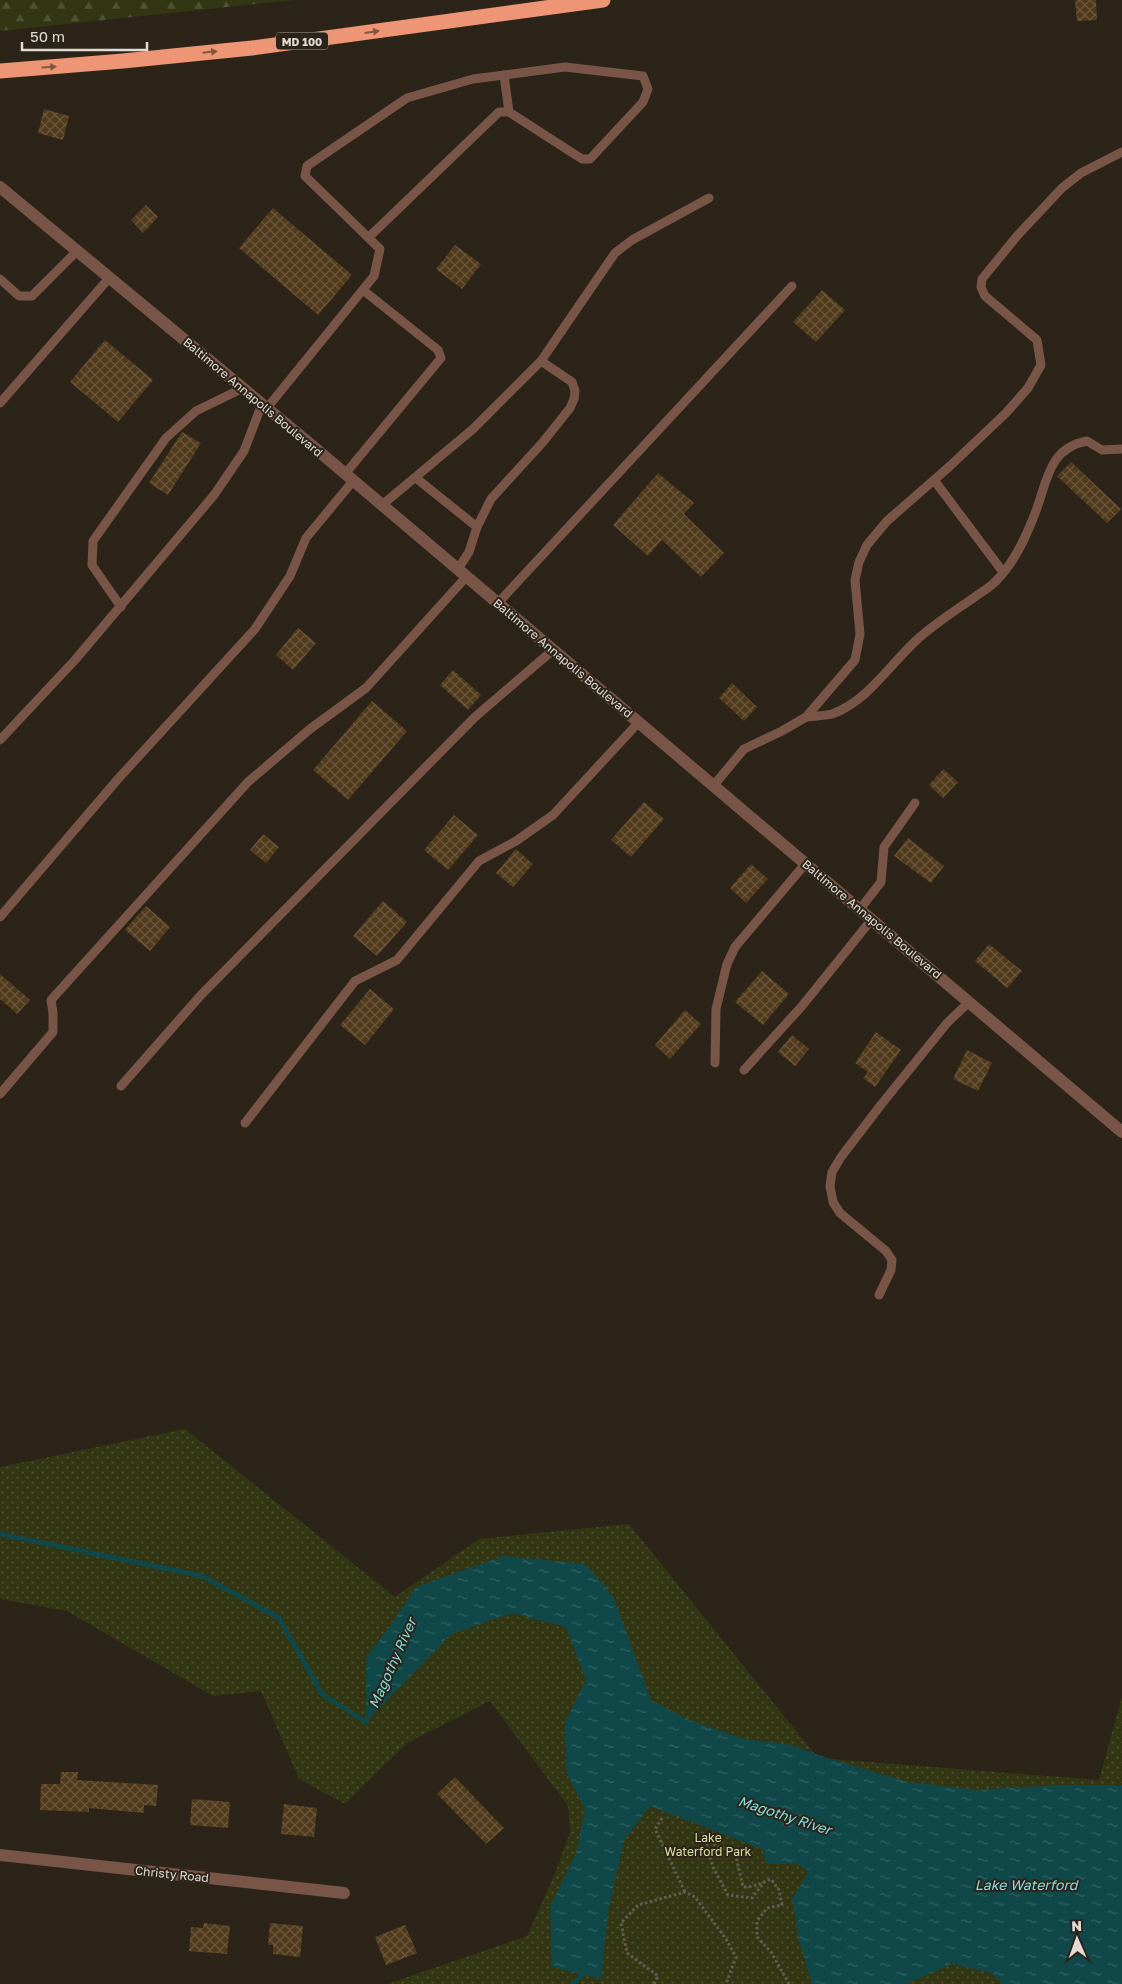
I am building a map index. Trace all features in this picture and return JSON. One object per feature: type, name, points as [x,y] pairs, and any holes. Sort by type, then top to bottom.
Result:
[{"type":"highway","name":"MD 100","points":[[0,71],[252,48],[603,0]]},
{"type":"street","name":"Baltimore Annapolis Boulevard","points":[[0,187],[265,406],[1122,1132]]},
{"type":"street","name":"Christy Road","points":[[0,1855],[344,1892]]},
{"type":"lane","points":[[0,740],[75,660],[214,496],[244,451],[265,406],[374,276],[380,249],[305,176],[306,166],[406,98],[473,79],[565,68],[643,76],[648,89],[643,102],[590,158],[582,159],[508,112],[499,112],[369,237]]},
{"type":"lane","points":[[504,75],[508,112]]},
{"type":"lane","points":[[714,785],[744,749],[806,717],[856,660],[860,634],[856,580],[859,562],[867,545],[887,521],[1006,413],[1028,388],[1041,365],[1037,340],[986,296],[981,287],[982,279],[1017,236],[1062,188],[1081,174],[1122,152]]},
{"type":"lane","points":[[382,505],[473,429],[541,361],[615,252],[632,240],[709,198]]},
{"type":"lane","points":[[0,280],[19,296],[32,296],[78,250]]},
{"type":"lane","points":[[0,403],[110,277]]},
{"type":"lane","points":[[498,603],[792,286]]},
{"type":"lane","points":[[0,917],[118,779],[254,629],[290,576],[306,538],[349,477],[441,358],[438,350],[363,290]]},
{"type":"lane","points":[[0,1094],[53,1032],[51,1000],[248,782],[310,729],[366,688],[462,573],[477,527],[491,498],[543,442],[570,408],[574,399],[575,391],[572,382],[541,361]]},
{"type":"lane","points":[[120,607],[92,565],[93,541],[166,438],[196,411],[243,388]]},
{"type":"lane","points":[[806,717],[830,714],[841,710],[857,699],[893,666],[919,638],[996,582],[1017,553],[1027,532],[1050,466],[1063,451],[1077,442],[1087,441],[1102,450],[1122,449]]},
{"type":"lane","points":[[416,478],[477,527]]},
{"type":"lane","points":[[934,480],[1003,572]]},
{"type":"lane","points":[[121,1086],[201,995],[475,717],[554,650]]},
{"type":"lane","points":[[245,1123],[355,981],[397,960],[479,861],[516,841],[553,815],[639,722]]},
{"type":"lane","points":[[860,909],[881,882],[884,847],[915,803]]},
{"type":"lane","points":[[715,1063],[716,1009],[727,964],[736,947],[806,863]]},
{"type":"lane","points":[[744,1070],[802,1006],[872,919]]},
{"type":"lane","points":[[879,1295],[891,1270],[892,1260],[886,1251],[840,1213],[833,1202],[830,1186],[832,1172],[841,1157],[886,1099],[947,1024],[969,1002]]},
{"type":"path","points":[[662,1818],[655,1829],[685,1892],[695,1897],[726,1939],[736,1957],[726,1984]]},
{"type":"path","points":[[765,1882],[752,1898],[728,1895],[713,1867],[706,1840],[735,1852],[743,1888],[752,1888],[771,1879],[779,1890],[782,1905],[767,1908],[757,1921],[757,1937],[771,1952],[789,1984]]},
{"type":"path","points":[[654,1984],[658,1976],[627,1953],[621,1923],[638,1905],[685,1892]]},
{"type":"green space","points":[[0,0],[295,0],[0,31]]},
{"type":"green space","name":"Lake Waterford Park","points":[[185,1429],[395,1597],[479,1539],[629,1524],[818,1758],[1099,1780],[1122,1697],[1122,1984],[388,1984],[527,1936],[556,1871],[570,1832],[568,1806],[490,1701],[407,1743],[345,1804],[299,1779],[261,1691],[213,1696],[67,1611],[0,1599],[0,1467]]},
{"type":"water","name":"Lake Waterford","points":[[503,1556],[585,1564],[613,1596],[651,1700],[689,1720],[744,1739],[792,1745],[821,1756],[908,1782],[976,1790],[1061,1785],[1122,1785],[1122,1984],[1003,1984],[989,1972],[952,1964],[906,1984],[812,1984],[799,1940],[792,1899],[809,1871],[797,1864],[767,1864],[762,1849],[650,1806],[624,1840],[608,1912],[601,1979],[552,1967],[550,1907],[576,1853],[585,1809],[566,1772],[565,1722],[586,1680],[566,1627],[512,1613],[451,1634],[366,1722],[366,1657],[388,1629],[416,1587]]},
{"type":"building","points":[[1075,0],[1096,0],[1097,20],[1077,21]]},
{"type":"building","points":[[44,109],[69,116],[63,140],[38,133]]},
{"type":"building","points":[[146,205],[158,217],[143,233],[131,220]]},
{"type":"building","points":[[273,208],[352,275],[318,315],[239,248]]},
{"type":"building","points":[[455,245],[481,264],[462,289],[436,269]]},
{"type":"building","points":[[822,290],[845,310],[816,342],[793,322]]},
{"type":"building","points":[[105,340],[153,380],[118,422],[70,382]]},
{"type":"building","points":[[182,432],[201,443],[168,495],[149,483]]},
{"type":"building","points":[[1071,462],[1121,509],[1107,523],[1057,476]]},
{"type":"building","points":[[658,473],[694,503],[684,514],[724,553],[701,577],[662,540],[648,556],[613,525]]},
{"type":"building","points":[[298,628],[316,643],[293,670],[276,655]]},
{"type":"building","points":[[453,670],[481,695],[468,710],[440,685]]},
{"type":"building","points":[[732,683],[757,707],[744,721],[719,698]]},
{"type":"building","points":[[372,701],[407,731],[348,800],[313,770]]},
{"type":"building","points":[[943,769],[958,782],[943,798],[929,785]]},
{"type":"building","points":[[644,802],[664,819],[631,857],[611,840]]},
{"type":"building","points":[[454,815],[478,835],[448,870],[424,850]]},
{"type":"building","points":[[263,834],[279,847],[266,863],[250,850]]},
{"type":"building","points":[[908,838],[944,866],[931,883],[894,856]]},
{"type":"building","points":[[516,849],[533,864],[513,887],[496,873]]},
{"type":"building","points":[[751,864],[768,879],[746,903],[730,888]]},
{"type":"building","points":[[383,901],[407,922],[377,956],[353,936]]},
{"type":"building","points":[[146,906],[170,927],[150,951],[125,930]]},
{"type":"building","points":[[989,944],[1022,971],[1007,988],[975,961]]},
{"type":"building","points":[[762,971],[789,994],[763,1025],[735,1002]]},
{"type":"building","points":[[0,974],[30,1000],[17,1014],[0,999]]},
{"type":"building","points":[[370,989],[394,1009],[365,1045],[340,1025]]},
{"type":"building","points":[[685,1010],[701,1024],[670,1059],[655,1045]]},
{"type":"building","points":[[876,1032],[901,1050],[875,1087],[863,1078],[868,1072],[855,1063]]},
{"type":"building","points":[[792,1035],[809,1049],[795,1066],[778,1052]]},
{"type":"building","points":[[967,1050],[992,1063],[978,1091],[953,1079]]},
{"type":"building","points":[[61,1772],[78,1772],[77,1780],[158,1785],[156,1806],[144,1805],[144,1813],[89,1808],[89,1812],[40,1810],[41,1784],[60,1784]]},
{"type":"building","points":[[455,1777],[504,1828],[486,1844],[437,1794]]},
{"type":"building","points":[[192,1799],[230,1802],[228,1828],[190,1825]]},
{"type":"building","points":[[284,1804],[317,1808],[314,1837],[281,1834]]},
{"type":"building","points":[[204,1923],[230,1926],[227,1954],[189,1951],[191,1927],[203,1928]]},
{"type":"building","points":[[270,1923],[303,1926],[300,1957],[273,1954],[273,1945],[268,1945]]},
{"type":"building","points":[[405,1925],[417,1953],[386,1965],[375,1937]]},
{"type":"waterway","name":"Magothy River","points":[[0,1534],[202,1576],[279,1618],[322,1694],[366,1722],[368,1716]]},
{"type":"waterway","points":[[573,1984],[583,1974]]}]
